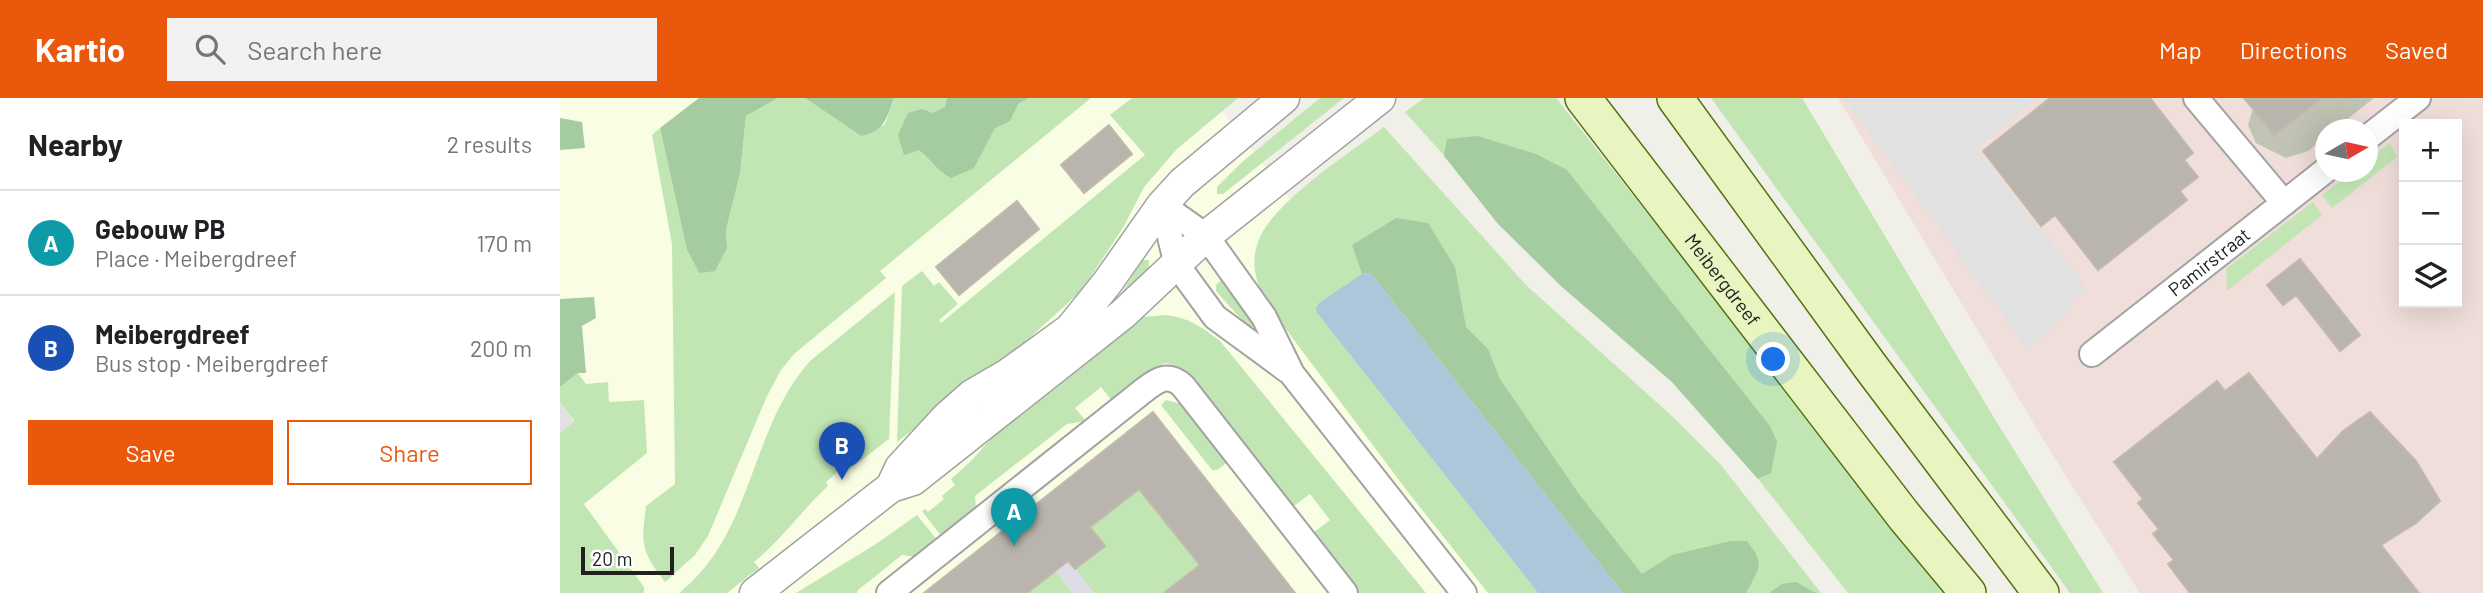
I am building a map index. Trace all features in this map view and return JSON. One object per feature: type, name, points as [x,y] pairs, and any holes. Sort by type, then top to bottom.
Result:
[{"type":"main road","name":"Meibergdreef","points":[[1583,98],[1904,516],[1968,593]]},
{"type":"main road","points":[[1675,98],[1870,366],[2041,593]]},
{"type":"street","points":[[891,487],[900,468],[947,417],[972,395],[1008,374],[1070,329],[1101,291],[1162,205],[1182,183],[1284,98]]},
{"type":"street","points":[[755,593],[891,487],[913,480],[1123,314],[1206,236],[1381,98]]},
{"type":"street","points":[[2196,98],[2284,203]]},
{"type":"street","points":[[2378,129],[2418,98]]},
{"type":"street","name":"Pamirstraat","points":[[2092,354],[2315,179]]},
{"type":"street","points":[[1162,205],[1206,236],[1264,317],[1292,374],[1464,593]]},
{"type":"street","points":[[1162,205],[1177,265],[1215,317],[1292,374]]},
{"type":"street","points":[[889,593],[1157,380],[1165,378],[1183,386],[1345,593]]},
{"type":"shaded area","points":[[560,98],[1212,98],[1593,593],[560,593]]},
{"type":"shaded area","points":[[1838,98],[2483,98],[2483,593],[2140,593],[2052,454]]},
{"type":"shaded area","points":[[1844,98],[2030,98],[2033,102],[1976,148],[2087,289],[2071,302],[2072,307],[2052,324],[2054,327],[2027,348]]},
{"type":"shaded area","points":[[2244,98],[2374,98],[2348,119],[2315,119],[2315,145],[2308,151],[2286,158],[2256,143],[2248,125],[2253,109]]},
{"type":"shaded area","points":[[560,402],[574,422],[560,433]]},
{"type":"shaded area","points":[[1044,529],[1094,593],[1073,593],[1048,561]]},
{"type":"green space","points":[[699,98],[778,98],[746,116],[740,174],[726,230],[727,248],[715,271],[699,273],[687,250],[660,128]]},
{"type":"green space","points":[[778,98],[805,98],[861,136],[885,124],[894,98],[1091,98],[880,271],[886,278],[794,354],[781,370],[767,396],[708,536],[695,555],[665,582],[651,562],[643,539],[646,506],[675,484],[672,244],[652,135],[660,128],[687,250],[699,273],[727,248],[726,230],[740,174],[746,116]]},
{"type":"green space","points":[[805,98],[894,98],[880,127],[861,136]]},
{"type":"green space","points":[[947,98],[1028,98],[1018,104],[1010,121],[995,128],[974,168],[951,178],[919,150],[904,155],[898,135],[908,113],[922,109],[933,113],[945,107]]},
{"type":"green space","points":[[1132,98],[1238,98],[1177,149],[1144,187],[1124,226],[1082,290],[1014,352],[897,442],[902,286],[922,271],[934,286],[939,282],[958,304],[939,320],[941,323],[1145,155],[1110,115]]},
{"type":"green space","points":[[1320,98],[1344,98],[1223,194],[1217,194],[1217,187],[1242,162]]},
{"type":"green space","points":[[1424,98],[1556,98],[1948,593],[1848,593],[1758,479],[1672,382],[1561,286],[1405,112]]},
{"type":"green space","points":[[1711,98],[1802,98],[2103,593],[2070,593]]},
{"type":"green space","points":[[560,118],[582,122],[585,148],[560,150]]},
{"type":"green space","points":[[1384,127],[1527,286],[1672,416],[1721,465],[1821,593],[1623,593],[1368,273],[1317,313],[1538,593],[1488,593],[1408,492],[1267,304],[1255,268],[1259,239],[1276,214],[1322,172]]},
{"type":"green space","points":[[1478,136],[1536,154],[1567,170],[1770,426],[1777,442],[1771,473],[1758,479],[1672,382],[1561,286],[1498,224],[1444,156],[1447,139]]},
{"type":"green space","points":[[2390,143],[2397,157],[2378,172],[2378,152]]},
{"type":"green space","points":[[2340,182],[2365,182],[2332,208],[2322,195]]},
{"type":"green space","points":[[2313,202],[2322,215],[2227,291],[2226,269]]},
{"type":"green space","points":[[1396,218],[1428,223],[1455,267],[1466,327],[1488,349],[1500,379],[1579,494],[1642,574],[1672,555],[1731,541],[1747,541],[1757,556],[1758,567],[1746,593],[1623,593],[1373,276],[1362,274],[1352,245]]},
{"type":"green space","points":[[1143,260],[1149,260],[1149,268],[1124,298],[1121,298],[1120,295]]},
{"type":"green space","points":[[1221,280],[1256,324],[1254,326],[1248,327],[1216,291],[1216,285]]},
{"type":"green space","points":[[895,292],[889,439],[846,472],[842,468],[826,482],[828,486],[754,562],[759,568],[727,593],[679,593],[704,569],[723,541],[774,418],[790,388],[810,361]]},
{"type":"green space","points":[[594,297],[596,318],[582,326],[586,373],[578,373],[560,387],[560,299]]},
{"type":"green space","points":[[1166,315],[1195,324],[1220,341],[1426,593],[1356,593],[1310,535],[1330,520],[1310,494],[1290,509],[1178,367],[1166,363],[1113,402],[1101,387],[1075,408],[1086,421],[1067,424],[975,496],[976,510],[942,537],[922,511],[925,509],[928,512],[944,499],[942,496],[955,485],[951,479],[1014,413],[1132,322],[1143,317]]},
{"type":"green space","points":[[578,373],[586,384],[608,382],[609,402],[644,400],[647,453],[584,504],[644,587],[644,593],[560,593],[560,433],[574,421],[560,402],[560,387]]},
{"type":"green space","points":[[1166,400],[1186,405],[1229,461],[1217,470],[1212,470],[1161,405]]},
{"type":"green space","points":[[1145,485],[1209,567],[1183,587],[1178,582],[1164,593],[1094,593],[1075,569],[1104,546],[1090,527]]},
{"type":"green space","points":[[917,515],[938,541],[918,557],[902,555],[857,593],[796,593],[876,544]]},
{"type":"green space","points":[[1048,561],[1073,593],[1027,593]]},
{"type":"green space","points":[[1796,582],[1816,593],[1769,593],[1782,584]]},
{"type":"water","points":[[1368,273],[1623,593],[1538,593],[1317,313],[1319,303],[1362,274]]},
{"type":"building","points":[[2050,98],[2150,98],[2193,153],[2184,160],[2198,177],[2180,191],[2187,200],[2098,270],[2055,215],[2041,226],[1983,151]]},
{"type":"building","points":[[2244,98],[2322,98],[2274,135]]},
{"type":"building","points":[[1109,125],[1132,154],[1084,193],[1061,165]]},
{"type":"building","points":[[1017,201],[1039,229],[959,295],[936,267]]},
{"type":"building","points":[[2300,259],[2360,335],[2340,351],[2296,295],[2283,305],[2267,285]]},
{"type":"building","points":[[2249,373],[2317,459],[2343,431],[2370,412],[2416,461],[2440,501],[2416,523],[2381,545],[2419,593],[2190,593],[2168,564],[2174,560],[2153,534],[2159,529],[2138,503],[2143,499],[2114,462],[2217,381],[2225,391]]},
{"type":"building","points":[[1153,412],[1295,593],[1164,593],[1200,565],[1139,489],[1090,527],[1105,546],[1075,569],[1068,561],[1027,593],[924,593]]},
{"type":"place","name":"Meibergdreef","points":[[842,480]]},
{"type":"place","name":"Gebouw PB","points":[[1014,546]]}]
